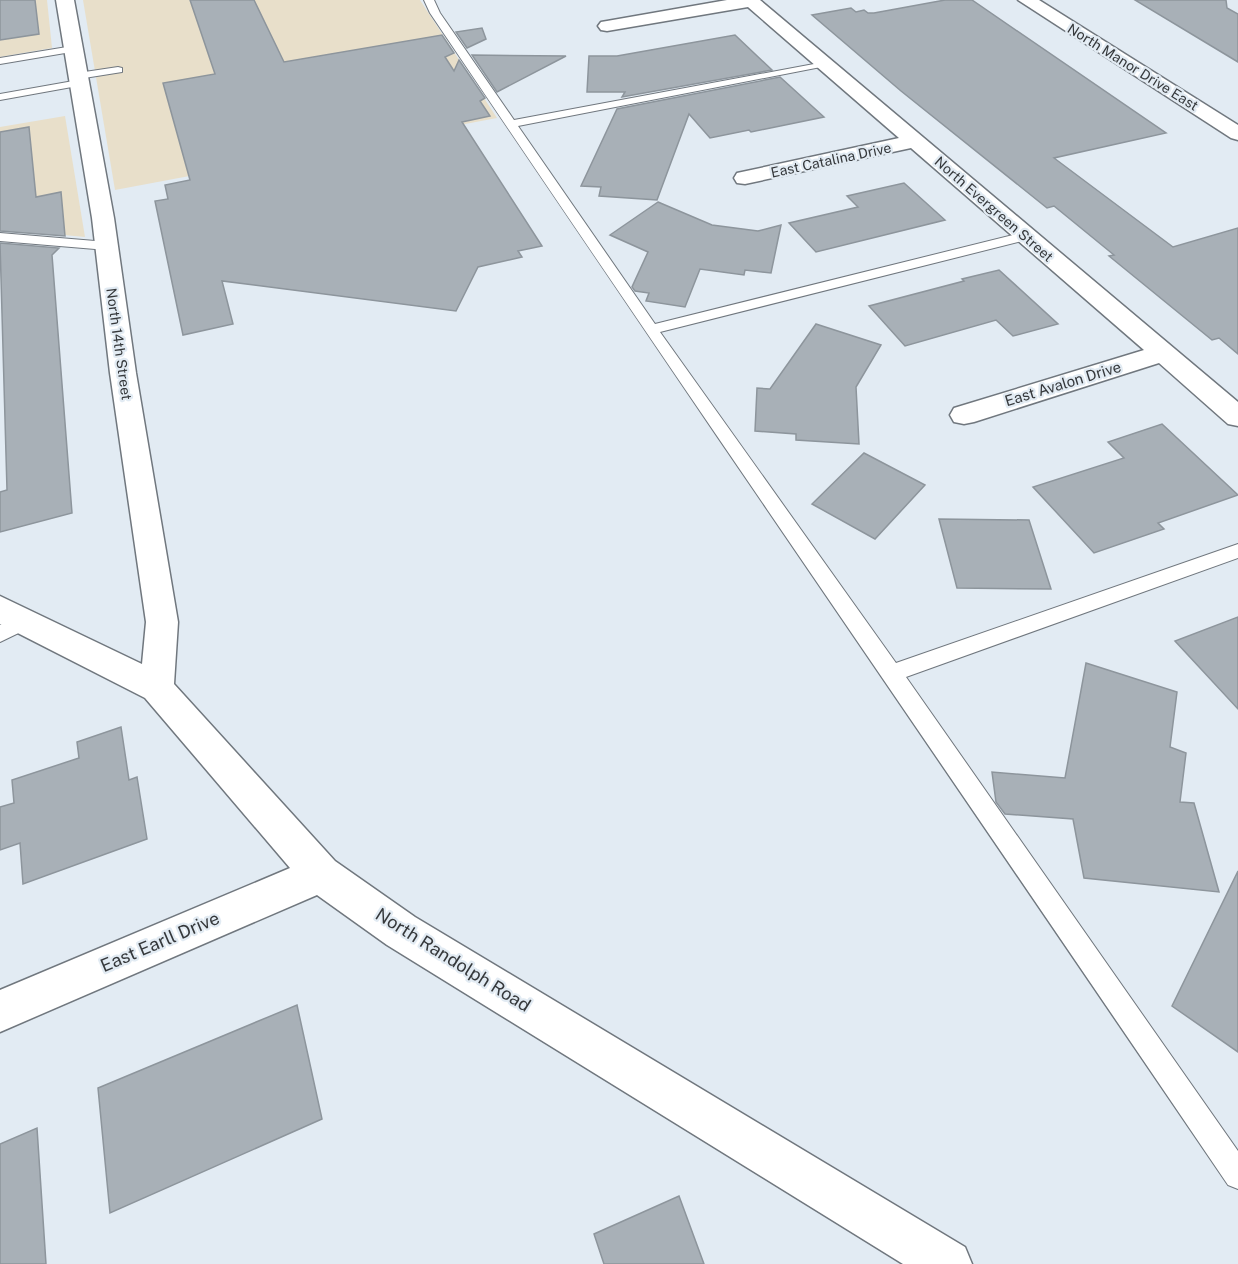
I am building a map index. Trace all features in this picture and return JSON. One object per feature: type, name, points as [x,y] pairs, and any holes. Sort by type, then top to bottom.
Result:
[{"type":"street","name":"North 14th Street","points":[[65,0],[107,246],[123,373],[162,622],[157,688]]},
{"type":"street","points":[[607,26],[751,0]]},
{"type":"street","name":"North Evergreen Street","points":[[751,0],[1238,417]]},
{"type":"street","name":"North Manor Drive East","points":[[1027,0],[1238,134]]},
{"type":"street","name":"East Catalina Drive","points":[[745,178],[916,141]]},
{"type":"street","name":"East Avalon Drive","points":[[964,415],[1163,352]]},
{"type":"street","name":"North Randolph Road","points":[[8,622],[157,688],[321,874],[412,937],[948,1264]]},
{"type":"street","name":"East Earll Drive","points":[[0,1011],[321,874]]},
{"type":"lane","points":[[429,0],[651,330],[892,673],[1238,1174]]},
{"type":"lane","points":[[0,61],[73,49]]},
{"type":"lane","points":[[512,124],[826,63]]},
{"type":"lane","points":[[0,97],[118,70]]},
{"type":"lane","points":[[651,330],[1025,236]]},
{"type":"lane","points":[[0,237],[107,246]]},
{"type":"lane","points":[[892,673],[1238,551]]},
{"type":"shaded area","points":[[0,0],[47,0],[52,48],[0,57]]},
{"type":"shaded area","points":[[83,0],[420,0],[497,118],[115,190]]},
{"type":"shaded area","points":[[65,116],[85,237],[0,229],[0,127]]},
{"type":"building","points":[[0,0],[35,0],[39,34],[0,40]]},
{"type":"building","points":[[190,0],[254,0],[284,62],[442,35],[454,53],[445,57],[454,71],[459,60],[485,98],[480,101],[490,116],[462,122],[542,246],[518,251],[522,257],[478,267],[456,311],[222,281],[233,324],[183,335],[155,201],[168,199],[165,185],[190,180],[163,83],[215,74]]},
{"type":"building","points":[[945,0],[972,0],[1166,133],[1054,158],[1173,247],[1238,228],[1238,354],[1219,338],[1212,340],[1109,256],[1114,255],[1054,206],[1047,208],[901,91],[812,15],[851,8],[856,12],[864,10],[874,13]]},
{"type":"building","points":[[1135,0],[1226,0],[1227,8],[1238,14],[1238,62]]},
{"type":"building","points":[[482,28],[486,39],[467,48],[456,32]]},
{"type":"building","points":[[735,35],[772,70],[622,97],[625,92],[587,92],[589,56],[617,56]]},
{"type":"building","points":[[472,55],[566,56],[497,92]]},
{"type":"building","points":[[780,77],[824,117],[710,138],[689,114],[657,200],[599,196],[601,187],[581,186],[617,109]]},
{"type":"building","points":[[29,127],[36,197],[61,192],[65,236],[0,231],[0,132]]},
{"type":"building","points":[[904,183],[945,220],[816,252],[789,223],[858,207],[847,196]]},
{"type":"building","points":[[658,202],[712,225],[758,231],[781,225],[771,273],[745,270],[744,275],[700,269],[685,307],[646,301],[649,293],[635,291],[632,287],[648,252],[610,235]]},
{"type":"building","points":[[0,243],[59,248],[52,255],[72,513],[0,532],[0,492],[7,490]]},
{"type":"building","points":[[999,270],[1058,324],[1013,336],[996,320],[905,346],[869,306],[964,281],[962,279]]},
{"type":"building","points":[[816,324],[881,345],[856,387],[859,444],[796,440],[796,434],[755,431],[757,388],[770,389]]},
{"type":"building","points":[[1162,424],[1238,495],[1158,523],[1164,529],[1094,553],[1033,487],[1124,458],[1108,442]]},
{"type":"building","points":[[864,453],[925,485],[875,539],[812,504]]},
{"type":"building","points":[[939,519],[1029,520],[1051,589],[957,588]]},
{"type":"building","points":[[1238,617],[1238,709],[1175,641]]},
{"type":"building","points":[[1086,663],[1177,692],[1170,747],[1186,753],[1180,802],[1194,803],[1219,892],[1084,878],[1073,819],[1005,814],[996,802],[992,772],[1065,778]]},
{"type":"building","points":[[121,727],[129,780],[137,777],[147,839],[23,884],[20,843],[0,850],[0,807],[14,803],[12,780],[79,758],[77,742]]},
{"type":"building","points":[[1238,871],[1238,1052],[1172,1006]]},
{"type":"building","points":[[297,1005],[322,1119],[110,1213],[98,1088]]},
{"type":"building","points":[[37,1128],[46,1264],[0,1264],[0,1144]]},
{"type":"building","points":[[679,1196],[704,1264],[604,1264],[594,1234]]}]
